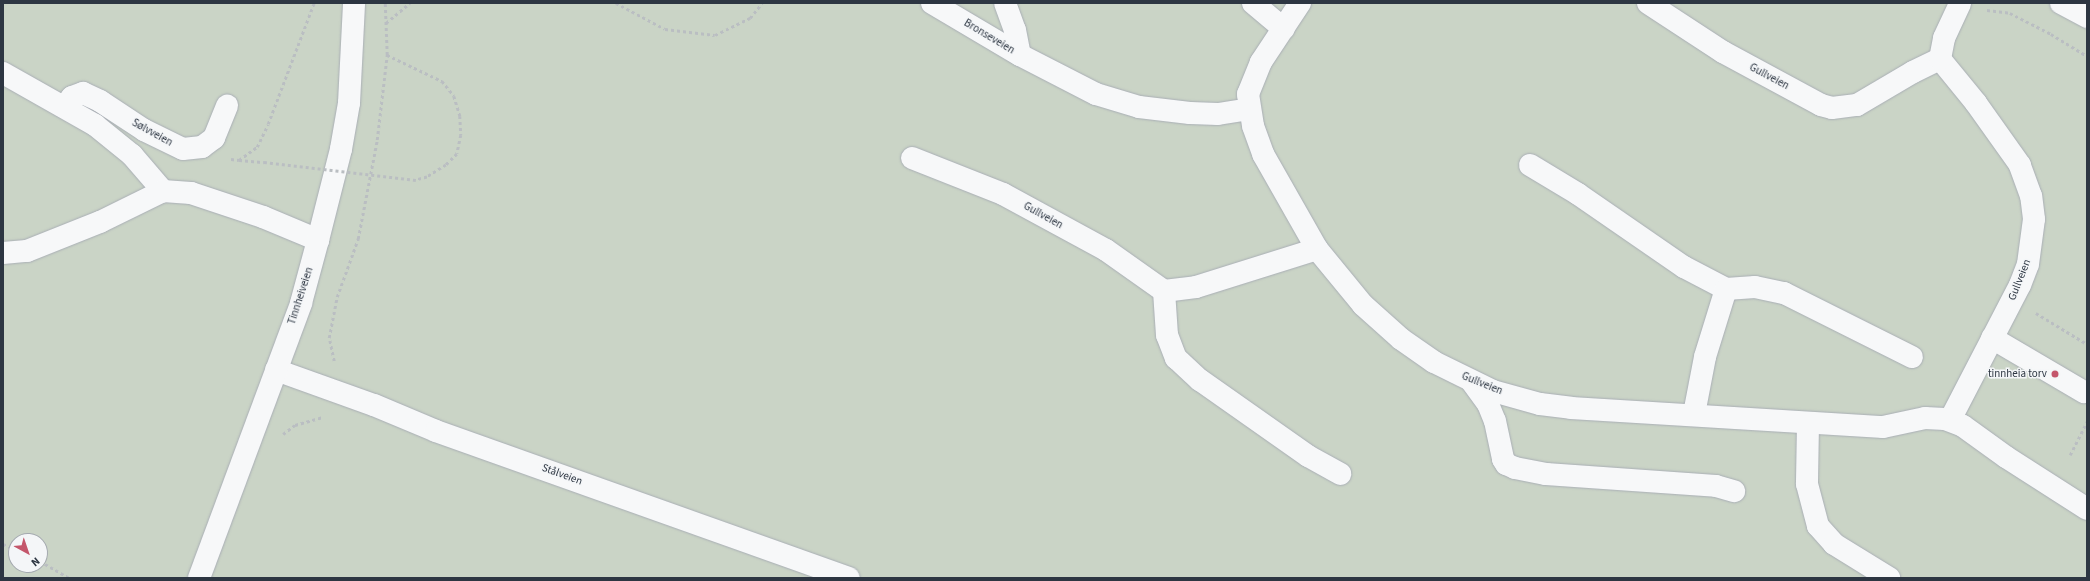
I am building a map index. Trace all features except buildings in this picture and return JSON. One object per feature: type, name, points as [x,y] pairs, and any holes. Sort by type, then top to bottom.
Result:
[{"type":"street","name":"Tinnheiveien","points":[[199,578],[243,453],[301,303],[318,240],[341,150],[349,103],[354,3]]},
{"type":"street","name":"Bronseveien","points":[[932,3],[1020,55]]},
{"type":"street","name":"Bronseveien","points":[[1005,3],[1015,30],[1020,55]]},
{"type":"street","points":[[1253,3],[1284,29]]},
{"type":"street","name":"Gullveien","points":[[1300,3],[1258,69],[1248,94],[1252,126],[1263,154],[1317,249],[1353,294],[1384,325],[1434,362],[1472,382],[1540,404],[1694,414],[1808,424],[1883,427],[1925,418],[1950,420],[1963,426],[2006,458],[2087,509]]},
{"type":"street","name":"Gullveien","points":[[1648,3],[1723,52],[1821,105],[1832,108],[1857,105],[1913,72],[1940,59],[1957,78],[2004,140],[2020,165],[2031,196],[2034,219],[2028,264],[2020,286],[1950,420]]},
{"type":"street","points":[[2061,3],[2087,17]]},
{"type":"street","points":[[1940,59],[1944,38],[1959,4]]},
{"type":"street","points":[[1020,55],[1096,94],[1139,106],[1218,114],[1250,109]]},
{"type":"street","points":[[3,73],[96,125],[132,155],[163,191]]},
{"type":"street","name":"Sølvveien","points":[[64,107],[72,97],[83,93],[100,101],[144,130],[182,149],[202,147],[214,138],[226,106]]},
{"type":"street","name":"Gullveien","points":[[912,158],[1003,194],[1106,250],[1164,291]]},
{"type":"street","points":[[1530,166],[1584,198],[1684,267],[1726,289],[1755,286],[1784,293],[1912,357]]},
{"type":"street","points":[[3,253],[27,251],[100,222],[163,191],[191,193],[264,217],[318,240]]},
{"type":"street","points":[[1317,249],[1196,287],[1164,291],[1167,335],[1176,358],[1200,380],[1308,456],[1340,474]]},
{"type":"street","points":[[1694,414],[1704,357],[1726,289]]},
{"type":"street","points":[[1992,338],[2084,392]]},
{"type":"street","name":"Stålveien","points":[[276,370],[374,405],[436,431],[849,578]]},
{"type":"street","points":[[1472,382],[1488,404],[1495,421],[1503,459],[1506,464],[1515,468],[1546,474],[1716,486],[1734,491]]},
{"type":"street","points":[[1808,424],[1807,484],[1818,526],[1834,544],[1889,578]]},
{"type":"path","points":[[239,160],[257,147],[268,124],[314,3]]},
{"type":"path","points":[[280,436],[295,425],[321,419],[330,411],[336,392],[338,375],[329,338],[337,298],[358,239],[377,140],[387,55],[385,3]]},
{"type":"path","points":[[386,24],[410,3]]},
{"type":"path","points":[[616,3],[665,29],[715,35],[750,18],[762,3]]},
{"type":"path","points":[[1959,4],[2010,13],[2051,34],[2087,56]]},
{"type":"path","points":[[227,159],[416,180],[427,177],[446,165],[457,154],[461,135],[460,116],[454,96],[442,81],[387,55]]},
{"type":"path","points":[[2031,310],[2087,344]]},
{"type":"path","points":[[2070,455],[2087,420]]},
{"type":"path","points":[[48,566],[70,578]]},
{"type":"green space","points":[[3,3],[2087,3],[2087,578],[3,578]]},
{"type":"place","name":"tinnheia torv","points":[[2055,374]]}]
